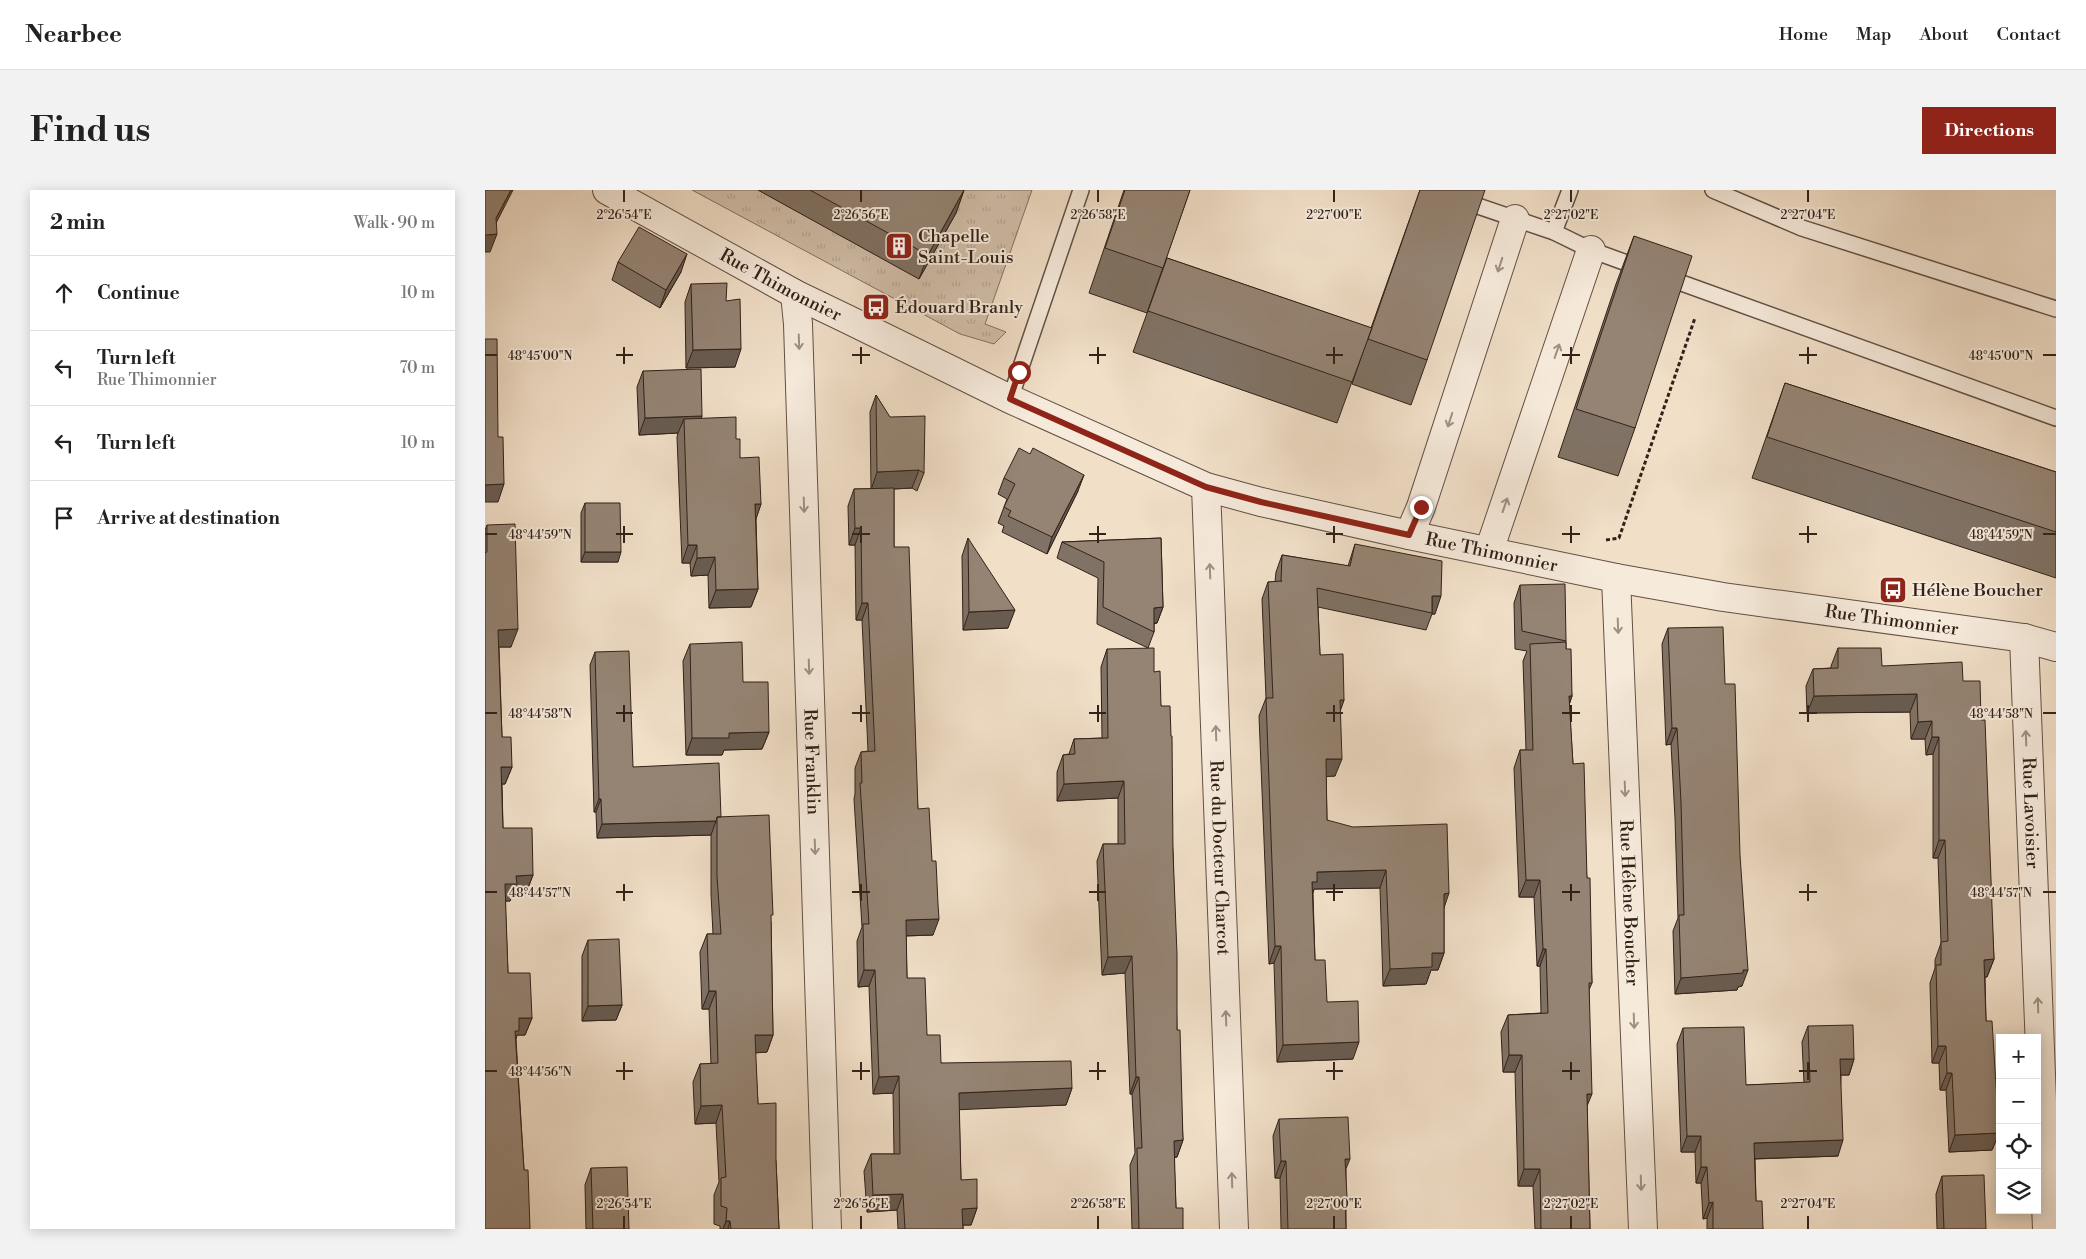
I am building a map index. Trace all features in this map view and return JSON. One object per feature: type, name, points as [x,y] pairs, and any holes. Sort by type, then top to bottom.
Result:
[{"type":"street","name":"Rue Thimonnier","points":[[607,190],[795,294],[1010,399],[1206,487],[1261,502],[1409,535],[1616,578],[1723,597],[2024,638],[2056,647]]},
{"type":"street","points":[[1409,535],[1421,507],[1515,219]]},
{"type":"street","points":[[1489,551],[1591,250]]},
{"type":"street","name":"Rue Franklin","points":[[795,294],[799,324],[827,1229]]},
{"type":"street","name":"Rue du Docteur Charcot","points":[[1206,487],[1234,1229]]},
{"type":"street","name":"Rue Hélène Boucher","points":[[1616,578],[1643,1229]]},
{"type":"street","name":"Rue Lavoisier","points":[[2024,638],[2047,1229]]},
{"type":"lane","points":[[1010,399],[1081,190]]},
{"type":"lane","points":[[1431,190],[1554,232],[1591,250],[2056,418]]},
{"type":"lane","points":[[1554,232],[1570,190]]},
{"type":"lane","points":[[1713,190],[1802,228],[2056,308]]},
{"type":"path","points":[[1601,540],[1619,538],[1705,291]]},
{"type":"green space","points":[[692,190],[758,190],[919,279],[914,190],[1032,190],[985,324],[1006,332],[994,344],[960,334]]},
{"type":"building","points":[[485,190],[511,190],[496,218],[497,234],[485,235]]},
{"type":"building","points":[[810,190],[964,190],[928,255]]},
{"type":"building","points":[[1125,190],[1190,190],[1163,268],[1105,248]]},
{"type":"building","points":[[1420,190],[1485,190],[1427,360],[1368,339]]},
{"type":"building","points":[[639,227],[687,254],[666,290],[618,262]]},
{"type":"building","points":[[1634,236],[1692,256],[1635,428],[1576,409]]},
{"type":"building","points":[[1167,258],[1372,328],[1352,382],[1148,311]]},
{"type":"building","points":[[727,283],[726,301],[740,299],[741,349],[693,350],[691,284]]},
{"type":"building","points":[[485,339],[497,339],[498,437],[503,437],[504,484],[485,485]]},
{"type":"building","points":[[701,369],[702,416],[645,418],[643,371]]},
{"type":"building","points":[[1785,383],[2056,472],[2056,532],[1767,437]]},
{"type":"building","points":[[876,395],[890,417],[925,416],[924,473],[919,470],[877,472]]},
{"type":"building","points":[[736,417],[736,439],[740,439],[740,458],[759,457],[761,504],[755,504],[758,589],[716,590],[715,557],[697,558],[697,545],[688,545],[684,419]]},
{"type":"building","points":[[1019,448],[1030,454],[1033,448],[1084,475],[1052,537],[1008,516],[1011,511],[1004,507],[1015,484],[1004,478]]},
{"type":"building","points":[[894,488],[894,547],[909,547],[918,809],[929,808],[932,861],[936,861],[939,919],[906,920],[907,978],[925,978],[927,1035],[940,1035],[941,1063],[1071,1061],[1072,1088],[959,1093],[961,1180],[977,1179],[977,1208],[962,1209],[963,1229],[905,1229],[903,1194],[873,1195],[871,1154],[900,1154],[899,1076],[879,1077],[875,970],[864,970],[863,924],[869,924],[860,783],[862,783],[861,752],[875,751],[868,603],[862,603],[861,528],[855,528],[854,489]]},
{"type":"building","points":[[585,503],[620,503],[621,552],[585,552]]},
{"type":"building","points":[[515,524],[518,629],[498,630],[502,737],[511,737],[512,767],[501,767],[503,828],[532,828],[533,875],[516,876],[517,884],[505,884],[508,973],[530,973],[532,1018],[519,1018],[519,1031],[515,1031],[524,1170],[528,1170],[530,1229],[485,1229],[485,553],[487,552],[487,525]]},
{"type":"building","points":[[968,538],[1015,610],[969,612]]},
{"type":"building","points":[[1161,538],[1163,607],[1154,608],[1154,632],[1103,607],[1104,562],[1062,542]]},
{"type":"building","points":[[1355,544],[1442,561],[1441,596],[1432,596],[1432,613],[1317,588],[1320,655],[1343,654],[1344,700],[1340,700],[1342,759],[1326,759],[1327,820],[1353,827],[1447,824],[1449,893],[1444,894],[1444,953],[1432,953],[1432,967],[1390,969],[1386,870],[1317,872],[1317,882],[1312,882],[1315,960],[1325,960],[1327,1002],[1358,1001],[1359,1042],[1283,1045],[1281,946],[1275,946],[1266,698],[1273,698],[1268,582],[1282,581],[1282,555],[1350,566]]},
{"type":"building","points":[[1565,584],[1566,641],[1522,631],[1520,585]]},
{"type":"building","points":[[1723,627],[1725,684],[1735,684],[1740,855],[1748,970],[1743,970],[1743,973],[1681,978],[1679,915],[1684,915],[1681,802],[1677,728],[1672,728],[1668,628]]},
{"type":"building","points":[[742,642],[743,682],[768,682],[769,732],[729,733],[729,738],[692,738],[690,644]]},
{"type":"building","points":[[1566,642],[1566,649],[1571,649],[1572,696],[1569,696],[1573,764],[1584,763],[1587,878],[1590,878],[1592,983],[1589,983],[1592,1094],[1587,1094],[1590,1229],[1541,1229],[1540,1169],[1524,1169],[1522,1055],[1509,1055],[1508,1015],[1548,1013],[1546,949],[1543,949],[1540,880],[1526,880],[1520,750],[1533,750],[1530,644]]},
{"type":"building","points":[[1154,648],[1154,672],[1160,671],[1161,706],[1170,706],[1172,736],[1177,1030],[1180,1030],[1183,1140],[1174,1141],[1176,1208],[1183,1208],[1183,1229],[1139,1229],[1137,1148],[1142,1148],[1139,1077],[1136,1077],[1132,956],[1108,957],[1103,844],[1125,844],[1124,781],[1064,784],[1063,755],[1075,754],[1074,739],[1108,738],[1107,649]]},
{"type":"building","points":[[1838,648],[1881,648],[1882,666],[1962,662],[1963,681],[1980,681],[1981,720],[1985,720],[1994,959],[1984,960],[1986,1021],[1992,1021],[1996,1085],[1996,1133],[1955,1135],[1952,1073],[1947,1073],[1946,1046],[1938,1046],[1936,965],[1941,965],[1941,942],[1948,941],[1945,840],[1939,840],[1939,737],[1932,737],[1932,721],[1918,722],[1917,694],[1814,696],[1813,669],[1838,668]]},
{"type":"building","points":[[629,651],[633,767],[719,763],[721,817],[717,817],[716,821],[602,824],[601,799],[599,799],[595,652]]},
{"type":"building","points":[[769,815],[773,915],[771,915],[773,1035],[755,1035],[758,1104],[776,1103],[779,1229],[731,1229],[730,1221],[726,1221],[727,1208],[721,1206],[721,1178],[726,1177],[722,1105],[701,1106],[700,1064],[718,1063],[716,991],[709,991],[707,934],[721,934],[717,876],[717,817]]},
{"type":"building","points":[[619,939],[622,1005],[588,1006],[588,940]]},
{"type":"building","points":[[1853,1025],[1854,1059],[1840,1059],[1843,1140],[1754,1143],[1756,1201],[1762,1201],[1763,1229],[1713,1229],[1713,1202],[1709,1203],[1707,1167],[1701,1167],[1701,1136],[1687,1136],[1683,1028],[1744,1027],[1746,1085],[1810,1082],[1808,1026]]},
{"type":"building","points":[[1348,1117],[1350,1159],[1345,1159],[1346,1229],[1288,1229],[1286,1161],[1281,1161],[1279,1119]]},
{"type":"building","points":[[627,1167],[629,1229],[593,1229],[591,1168]]},
{"type":"building","points":[[1984,1175],[1986,1229],[1944,1229],[1942,1176]]},
{"type":"place","name":"Chapelle Saint-Louis","points":[[899,246]]},
{"type":"place","name":"Édouard Branly","points":[[876,307]]},
{"type":"place","name":"Hélène Boucher","points":[[1893,590]]},
{"type":"route","points":[[1019,372],[1010,399],[1206,487],[1261,502],[1409,535],[1421,507]]}]
